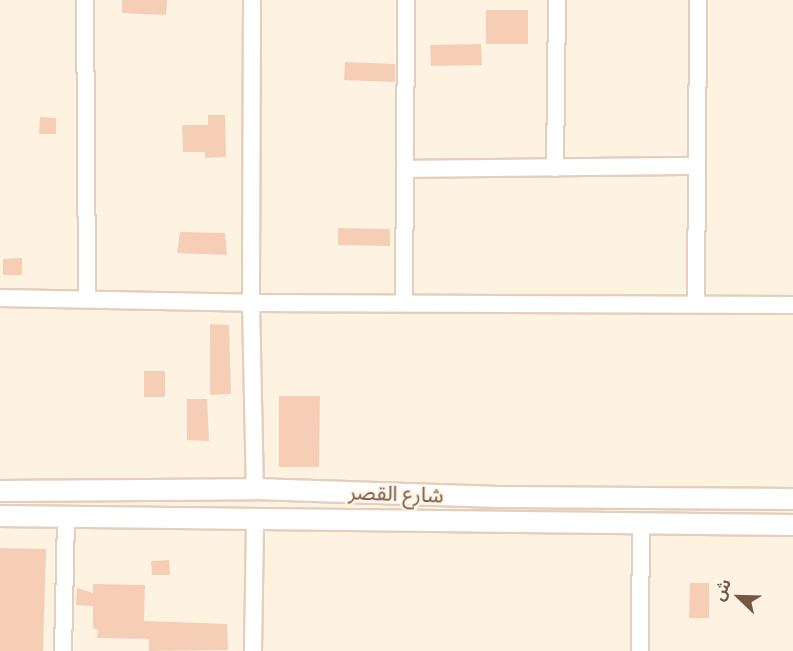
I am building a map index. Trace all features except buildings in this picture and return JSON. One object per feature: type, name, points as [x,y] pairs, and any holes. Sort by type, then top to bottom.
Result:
[{"type":"street","points":[[85,0],[87,299]]},
{"type":"street","points":[[252,0],[251,303],[255,489]]},
{"type":"street","points":[[404,303],[406,0]]},
{"type":"street","points":[[555,168],[557,0]]},
{"type":"street","points":[[696,304],[698,0]]},
{"type":"street","points":[[405,169],[696,166]]},
{"type":"street","points":[[0,298],[251,303],[793,305]]},
{"type":"street","name":"شارع القصر","points":[[0,491],[255,489],[542,498],[793,499]]},
{"type":"street","points":[[471,496],[478,509],[471,522]]},
{"type":"street","points":[[540,523],[534,511],[537,502],[542,498]]},
{"type":"street","name":"شارع القصر","points":[[0,516],[255,517],[793,525]]},
{"type":"street","points":[[63,651],[66,517]]},
{"type":"street","points":[[253,651],[255,517]]},
{"type":"street","points":[[640,651],[641,523]]}]
